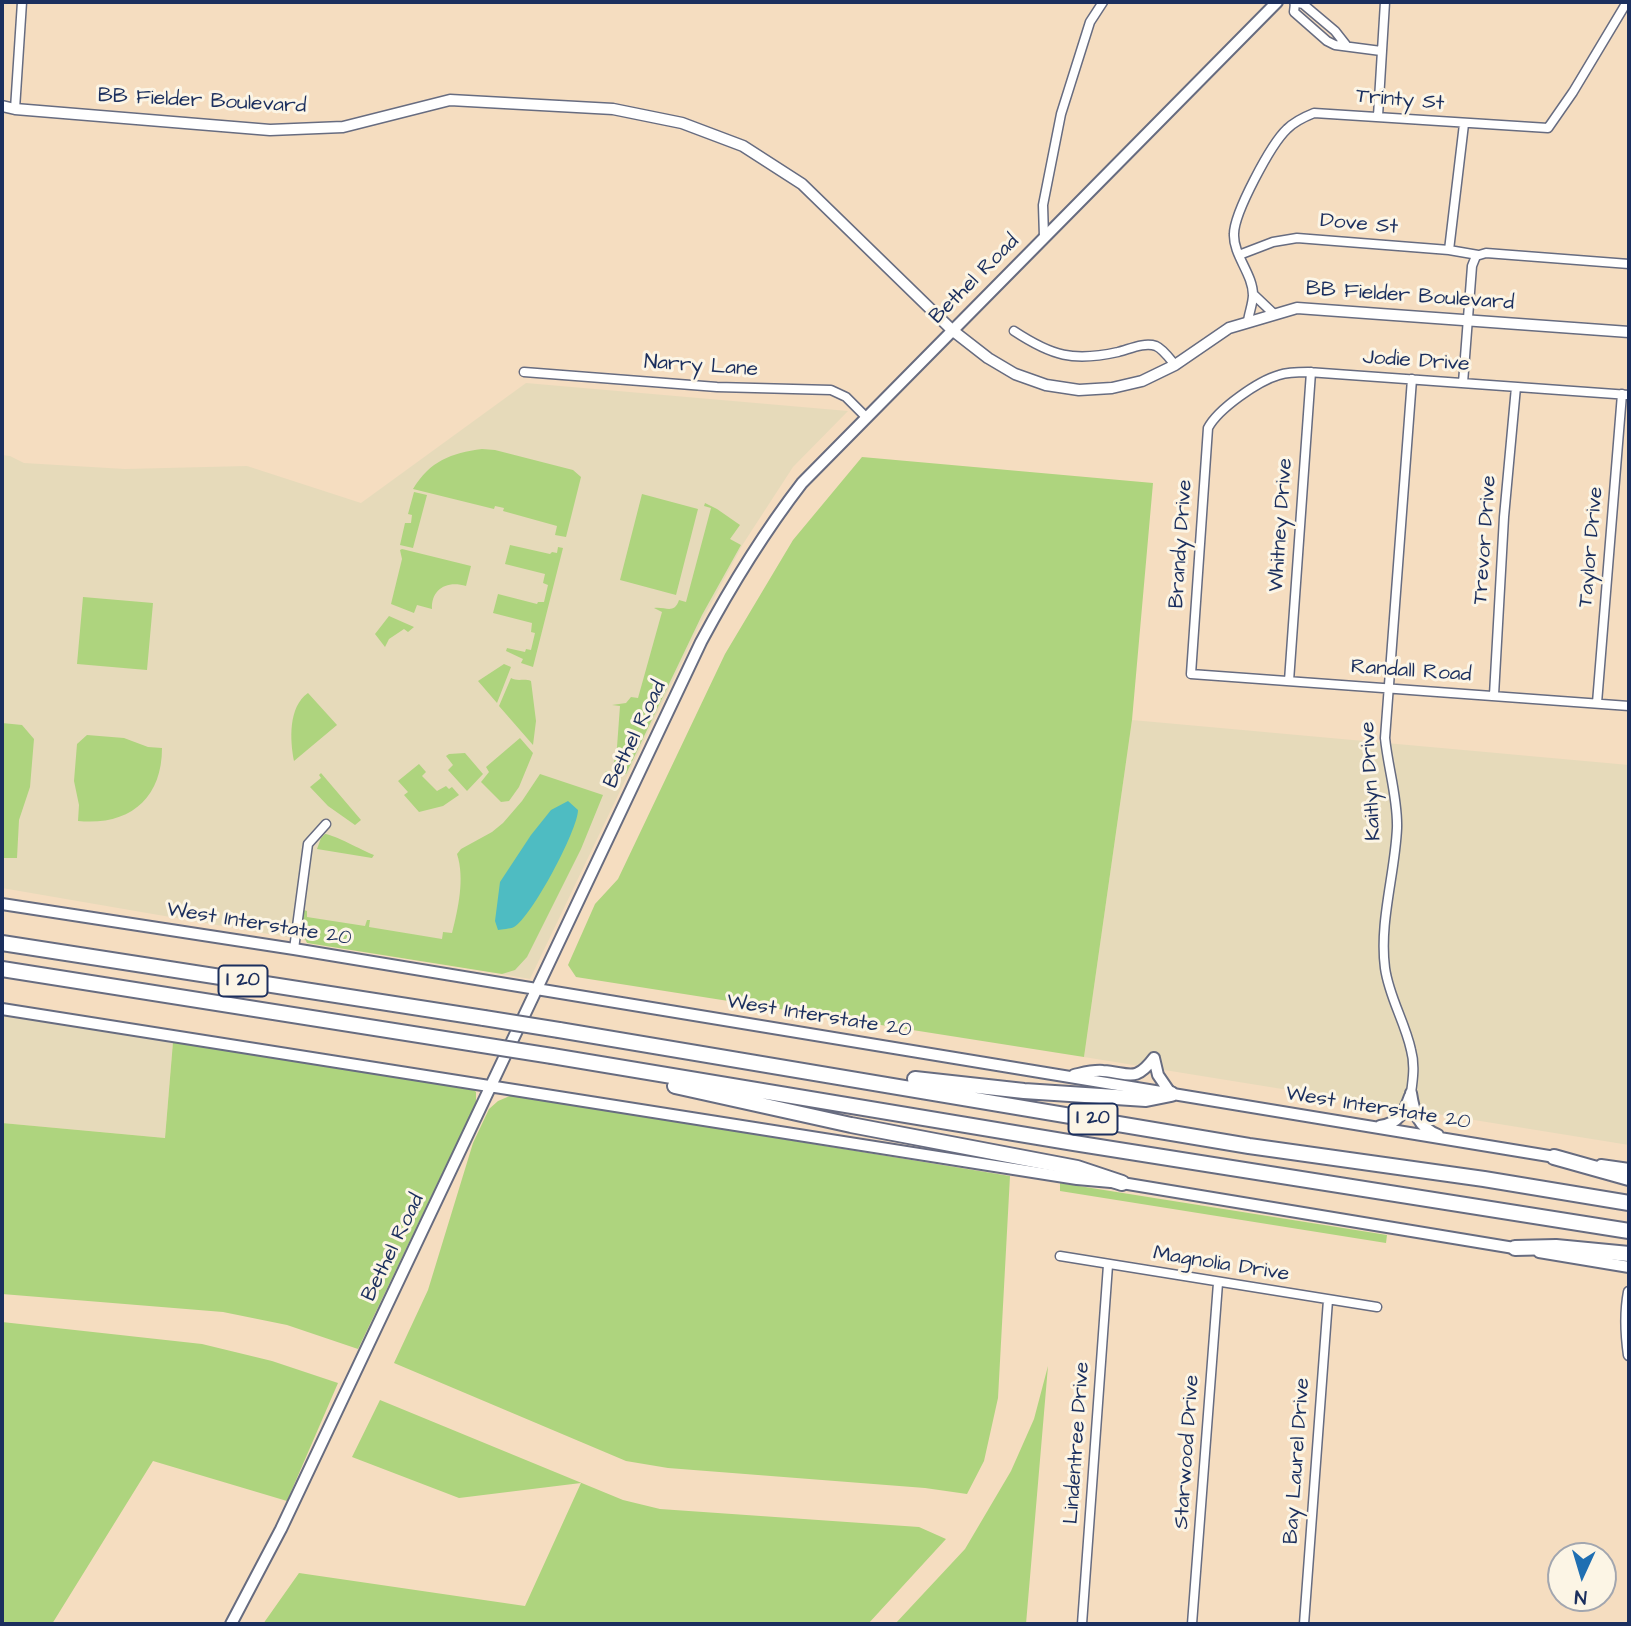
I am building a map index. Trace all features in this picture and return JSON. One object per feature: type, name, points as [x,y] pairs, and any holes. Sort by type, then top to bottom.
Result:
[{"type":"highway","name":"I 20","points":[[2,943],[559,1030],[1249,1146],[1629,1203]]},
{"type":"highway","name":"I 20","points":[[2,969],[1629,1231]]},
{"type":"highway","points":[[645,1072],[670,1084],[731,1100],[1077,1168],[1122,1183]]},
{"type":"highway","points":[[859,1080],[885,1075],[1024,1091],[1146,1099],[1171,1094]]},
{"type":"highway","points":[[1554,1157],[1629,1178]]},
{"type":"highway","points":[[1515,1248],[1556,1247],[1629,1254]]},
{"type":"main road","name":"Bethel Road","points":[[230,1624],[281,1529],[701,642],[731,585],[762,536],[802,482],[1277,2]]},
{"type":"main road","name":"West Interstate 20","points":[[2,904],[294,949],[1629,1169]]},
{"type":"main road","points":[[2,1009],[1077,1179],[1122,1183],[1629,1267]]},
{"type":"main road","points":[[1065,1076],[1099,1070],[1135,1075],[1144,1072],[1154,1058],[1157,1075],[1171,1094]]},
{"type":"main road","name":"Kaitlyn Drive","points":[[1365,1126],[1392,1124],[1399,1119],[1405,1112],[1411,1093]]},
{"type":"main road","name":"Kaitlyn Drive","points":[[1411,1093],[1417,1120],[1429,1131],[1454,1140]]},
{"type":"street","points":[[15,109],[22,2]]},
{"type":"street","points":[[1044,237],[1043,205],[1061,114],[1090,22],[1103,2]]},
{"type":"street","points":[[1378,116],[1385,2]]},
{"type":"street","name":"Trinty St","points":[[1273,313],[1253,294],[1234,233],[1239,211],[1285,130],[1300,118],[1314,113],[1548,128],[1627,2]]},
{"type":"street","points":[[1294,3],[1303,4],[1335,31],[1346,45],[1381,51]]},
{"type":"street","name":"BB Fielder Boulevard","points":[[2,106],[270,130],[343,127],[450,100],[613,109],[682,123],[743,146],[802,184],[952,330],[988,358],[1006,369],[1046,385],[1079,390],[1112,388],[1142,381],[1175,365],[1229,328],[1297,307],[1629,332]]},
{"type":"street","points":[[1449,250],[1464,124]]},
{"type":"street","name":"Dove St","points":[[1239,255],[1273,242],[1297,238],[1449,250],[1478,256],[1486,253],[1629,264]]},
{"type":"street","points":[[1463,383],[1472,266],[1478,256]]},
{"type":"street","points":[[1248,321],[1253,294]]},
{"type":"street","points":[[1014,331],[1041,349],[1066,356],[1102,356],[1146,345],[1159,347],[1175,365]]},
{"type":"street","name":"Narry Lane","points":[[524,372],[718,387],[831,390],[846,397],[866,417]]},
{"type":"street","name":"Jodie Drive","points":[[1213,418],[1253,389],[1280,374],[1311,372],[1626,395]]},
{"type":"street","name":"Whitney Drive","points":[[1289,681],[1311,372]]},
{"type":"street","name":"Kaitlyn Drive","points":[[1411,1093],[1412,1051],[1392,998],[1385,959],[1397,828],[1396,804],[1385,738],[1412,379]]},
{"type":"street","name":"Trevor Drive","points":[[1494,695],[1504,517],[1516,387]]},
{"type":"street","name":"Taylor Drive","points":[[1597,703],[1626,395]]},
{"type":"street","name":"Brandy Drive","points":[[1191,674],[1208,428],[1213,418]]},
{"type":"street","name":"Randall Road","points":[[1191,674],[1629,706]]},
{"type":"street","points":[[294,949],[308,844],[326,824]]},
{"type":"street","name":"Magnolia Drive","points":[[1060,1256],[1377,1307]]},
{"type":"street","name":"Lindentree Drive","points":[[1082,1624],[1108,1265]]},
{"type":"street","name":"Starwood Drive","points":[[1192,1624],[1218,1283]]},
{"type":"street","points":[[1629,1293],[1629,1355]]},
{"type":"street","name":"Bay Laurel Drive","points":[[1304,1624],[1328,1300]]},
{"type":"shaded area","points":[[526,383],[848,411],[793,467],[743,544],[700,624],[530,979],[2,888],[2,455],[24,463],[125,469],[247,466],[361,503]]},
{"type":"shaded area","points":[[1132,720],[1629,765],[1629,1145],[1084,1057]]},
{"type":"shaded area","points":[[2,1014],[173,1042],[165,1138],[2,1123]]},
{"type":"green space","points":[[482,449],[573,470],[581,477],[566,537],[555,535],[557,526],[503,511],[504,508],[495,506],[494,509],[413,489],[434,465],[442,460]]},
{"type":"green space","points":[[862,457],[1153,483],[1132,720],[1084,1057],[576,977],[568,965],[595,904],[618,879],[725,654],[793,540]]},
{"type":"green space","points":[[414,492],[427,495],[413,548],[400,545],[405,523],[411,523],[412,515],[408,514]]},
{"type":"green space","points":[[642,494],[698,509],[676,595],[620,580]]},
{"type":"green space","points":[[705,503],[740,525],[730,539],[741,545],[702,615],[626,774],[616,770],[611,780],[606,781],[603,779],[606,771],[612,772],[617,747],[620,706],[612,705],[626,703],[631,697],[638,698],[662,612],[654,608],[672,609],[679,600],[686,602],[711,508],[704,506]]},
{"type":"green space","points":[[510,545],[550,554],[557,553],[558,547],[563,548],[533,667],[521,663],[523,659],[506,651],[507,648],[525,652],[526,649],[531,650],[535,633],[531,632],[532,623],[493,613],[498,594],[537,604],[544,602],[548,585],[543,583],[545,574],[505,564]]},
{"type":"green space","points":[[402,549],[471,566],[466,586],[447,585],[437,591],[432,609],[417,605],[414,613],[391,604]]},
{"type":"green space","points":[[83,597],[153,603],[147,670],[77,664]]},
{"type":"green space","points":[[389,616],[414,627],[408,632],[404,629],[389,639],[385,647],[375,634]]},
{"type":"green space","points":[[504,664],[511,667],[497,703],[478,681]]},
{"type":"green space","points":[[511,678],[531,681],[536,721],[533,745],[499,706]]},
{"type":"green space","points":[[308,693],[337,725],[294,761],[292,724],[301,699]]},
{"type":"green space","points":[[2,723],[22,725],[34,739],[30,787],[19,820],[17,858],[2,858]]},
{"type":"green space","points":[[87,735],[124,738],[148,747],[162,748],[156,782],[149,795],[127,814],[112,819],[78,821],[79,805],[74,781],[77,744]]},
{"type":"green space","points":[[520,738],[533,753],[519,787],[509,801],[501,802],[481,782],[489,772],[486,767]]},
{"type":"green space","points":[[465,753],[483,774],[467,791],[448,770],[453,765],[446,756]]},
{"type":"green space","points":[[419,764],[426,772],[422,776],[437,791],[446,786],[449,789],[452,787],[459,795],[443,806],[419,812],[404,795],[408,792],[398,781]]},
{"type":"green space","points":[[321,773],[361,820],[355,825],[328,806],[310,787],[321,778]]},
{"type":"green space","points":[[540,774],[603,795],[581,849],[527,957],[515,970],[502,974],[307,943],[303,927],[304,910],[307,911],[307,917],[365,926],[367,920],[370,920],[369,927],[442,939],[443,932],[452,933],[461,884],[457,854],[503,823]]},
{"type":"green space","points":[[325,834],[374,855],[372,858],[317,849]]},
{"type":"green space","points":[[173,1042],[473,1089],[476,1092],[476,1103],[358,1349],[287,1325],[223,1312],[2,1294],[2,1123],[165,1138]]},
{"type":"green space","points":[[512,1095],[1010,1176],[998,1398],[984,1461],[967,1494],[925,1488],[668,1468],[626,1461],[394,1363],[428,1290],[473,1143],[489,1109],[498,1101]]},
{"type":"green space","points":[[1060,1183],[1387,1235],[1386,1243],[1060,1191]]},
{"type":"green space","points":[[2,1322],[202,1344],[272,1361],[338,1383],[287,1501],[153,1461],[52,1624],[2,1624]]},
{"type":"green space","points":[[1048,1366],[1026,1624],[895,1624],[965,1549],[1011,1471],[1034,1419]]},
{"type":"green space","points":[[380,1400],[623,1500],[660,1509],[919,1527],[946,1539],[868,1624],[263,1624],[299,1573],[525,1606],[581,1483],[459,1498],[352,1457]]},
{"type":"water","points":[[568,801],[578,810],[576,820],[552,873],[522,920],[514,927],[498,930],[495,921],[500,882],[551,810]]}]
